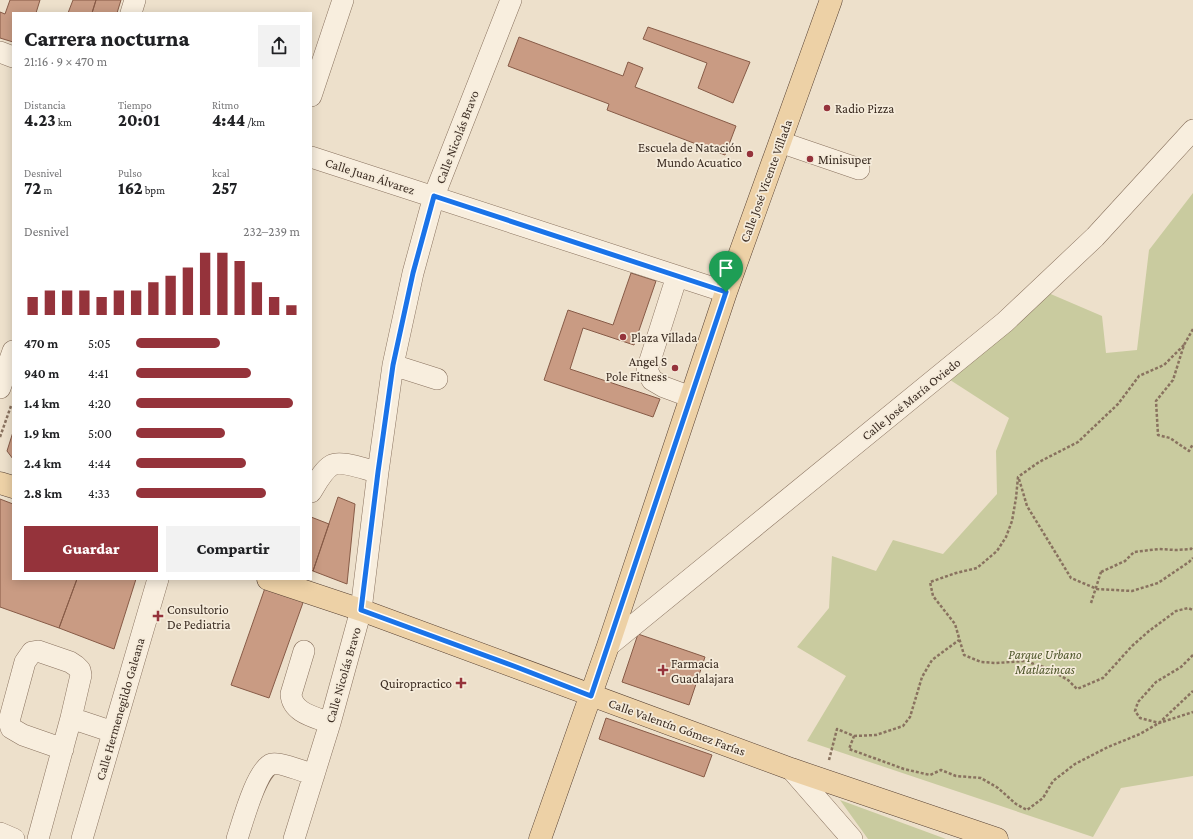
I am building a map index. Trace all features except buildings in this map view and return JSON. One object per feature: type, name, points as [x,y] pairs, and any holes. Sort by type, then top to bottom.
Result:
[{"type":"main road","name":"Calle José Vicente Villada","points":[[540,839],[591,696],[726,292],[831,0]]},
{"type":"main road","points":[[0,482],[12,487]]},
{"type":"main road","name":"Calle Valentín Gómez Farías","points":[[271,580],[361,610],[791,769],[993,838]]},
{"type":"street","points":[[131,12],[135,0]]},
{"type":"street","points":[[312,93],[343,0]]},
{"type":"street","name":"Calle Nicolás Bravo","points":[[294,839],[330,723],[361,610],[393,365],[413,273],[434,196],[511,0]]},
{"type":"street","points":[[0,52],[12,57]]},
{"type":"street","name":"Calle José María Oviedo","points":[[608,646],[1005,322],[1095,237],[1193,130]]},
{"type":"street","points":[[780,142],[859,169]]},
{"type":"street","name":"Calle Juan Álvarez","points":[[312,157],[726,292]]},
{"type":"street","points":[[677,276],[647,370],[652,380],[664,387],[691,397]]},
{"type":"street","points":[[0,388],[12,354]]},
{"type":"street","points":[[393,365],[437,379]]},
{"type":"street","points":[[312,491],[332,464],[340,463],[378,472]]},
{"type":"street","name":"Calle Hermenegildo Galeana","points":[[82,839],[158,580]]},
{"type":"street","points":[[38,839],[63,749],[81,676],[80,670],[70,662],[38,651],[32,652],[25,662],[9,721],[11,728],[23,735],[63,749]]},
{"type":"street","points":[[304,651],[291,694],[291,699],[300,711],[330,723]]},
{"type":"street","points":[[71,718],[113,732]]},
{"type":"street","points":[[237,839],[259,776],[266,767],[273,764],[291,767],[314,775]]},
{"type":"street","points":[[791,769],[852,839]]},
{"type":"street","points":[[0,833],[14,839]]},
{"type":"path","points":[[1193,329],[1184,345],[1173,380],[1156,401],[1158,435],[1170,438],[1189,451],[1193,444]]},
{"type":"path","points":[[1184,345],[1164,365],[1139,376],[1118,404],[1078,442],[1038,462],[1018,477],[1012,521],[1006,537],[997,551],[977,568],[930,582],[934,596],[955,624],[964,655],[981,662],[996,663],[1025,661],[1047,668],[1068,680],[1077,689],[1103,678],[1132,646],[1176,611],[1188,608],[1193,610]]},
{"type":"path","points":[[0,437],[12,403]]},
{"type":"path","points":[[1018,477],[1027,506],[1072,578],[1097,590],[1132,591],[1158,583],[1193,558]]},
{"type":"path","points":[[1091,603],[1100,572],[1124,562],[1134,552],[1158,549],[1191,549],[1193,546]]},
{"type":"path","points":[[825,780],[831,749],[838,729],[854,736],[876,734],[903,726],[910,718],[922,677],[932,660],[959,640]]},
{"type":"path","points":[[1159,723],[1140,718],[1135,711],[1138,702],[1156,682],[1181,667],[1193,655]]},
{"type":"path","points":[[1159,723],[1193,690]]},
{"type":"path","points":[[854,736],[849,749],[904,768],[930,775],[941,770],[956,776],[981,778],[998,788],[1016,804],[1027,810],[1043,798],[1053,781],[1075,764],[1108,747],[1140,734],[1159,723],[1193,712]]},
{"type":"green space","name":"Parque Urbano Matlazincas","points":[[1193,193],[1193,776],[1121,788],[1093,837],[807,741],[846,676],[797,647],[829,608],[832,556],[876,571],[893,540],[943,554],[997,494],[996,451],[1009,418],[944,376],[1046,292],[1102,316],[1106,353],[1137,350],[1149,250]]},
{"type":"green space","points":[[840,800],[946,839],[868,839]]},
{"type":"place","name":"Radio Pizza","points":[[827,108]]},
{"type":"place","name":"Escuela de Natación Mundo Acuatico","points":[[750,154]]},
{"type":"place","name":"Minisuper","points":[[810,159]]},
{"type":"place","name":"Plaza Villada","points":[[623,337]]},
{"type":"place","name":"Angel S Pole Fitness","points":[[675,368]]},
{"type":"place","name":"Consultorio De Pediatria","points":[[158,616]]},
{"type":"place","name":"Farmacia Guadalajara","points":[[663,670]]},
{"type":"place","name":"Quiropractico","points":[[461,683]]},
{"type":"route","points":[[434,196],[726,292],[591,696],[361,610],[393,365],[413,273],[434,196]]}]
